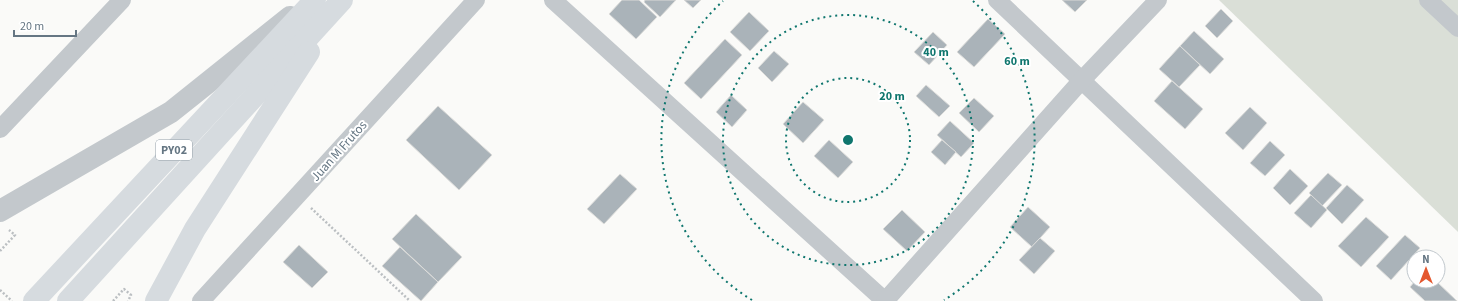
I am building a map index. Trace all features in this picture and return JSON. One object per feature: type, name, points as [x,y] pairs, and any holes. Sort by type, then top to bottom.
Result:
[{"type":"highway","name":"PY02","points":[[34,301],[315,0]]},
{"type":"highway","name":"PY02","points":[[68,301],[342,0]]},
{"type":"highway","points":[[156,301],[195,229],[342,0]]},
{"type":"street","points":[[0,129],[122,0]]},
{"type":"street","points":[[2,218],[170,112],[312,0]]},
{"type":"street","name":"Juan M Frutos","points":[[201,301],[476,0]]},
{"type":"street","points":[[553,0],[885,301],[1081,81],[1158,0]]},
{"type":"street","points":[[997,0],[1314,301]]},
{"type":"street","points":[[1428,0],[1458,28]]},
{"type":"path","points":[[298,195],[410,301]]},
{"type":"path","points":[[0,251],[15,235],[2,218]]},
{"type":"path","points":[[113,301],[124,289],[131,295],[128,301]]},
{"type":"path","points":[[0,290],[12,301]]},
{"type":"shaded area","points":[[1219,0],[1458,0],[1458,232]]},
{"type":"building","points":[[622,0],[639,0],[657,17],[636,39],[609,14]]},
{"type":"building","points":[[645,0],[676,0],[660,17],[644,2]]},
{"type":"building","points":[[684,0],[701,0],[693,8]]},
{"type":"building","points":[[1062,0],[1087,0],[1075,12]]},
{"type":"building","points":[[1221,9],[1233,21],[1217,38],[1205,26]]},
{"type":"building","points":[[749,12],[769,31],[750,51],[730,32]]},
{"type":"building","points":[[988,19],[1005,34],[974,67],[957,52]]},
{"type":"building","points":[[1194,31],[1224,59],[1210,74],[1180,46]]},
{"type":"building","points":[[933,32],[947,45],[929,65],[914,52]]},
{"type":"building","points":[[725,39],[742,55],[701,99],[684,83]]},
{"type":"building","points":[[1180,46],[1200,65],[1179,87],[1159,69]]},
{"type":"building","points":[[774,51],[789,64],[772,82],[758,68]]},
{"type":"building","points":[[1172,81],[1203,109],[1185,129],[1154,101]]},
{"type":"building","points":[[926,85],[950,106],[939,117],[916,96]]},
{"type":"building","points":[[731,95],[747,110],[732,127],[716,112]]},
{"type":"building","points":[[974,98],[994,116],[979,132],[959,113]]},
{"type":"building","points":[[803,102],[824,120],[803,143],[783,124]]},
{"type":"building","points":[[438,106],[492,155],[459,190],[406,140]]},
{"type":"building","points":[[1250,107],[1267,123],[1243,150],[1225,133]]},
{"type":"building","points":[[950,121],[974,143],[961,157],[937,135]]},
{"type":"building","points":[[829,140],[853,162],[838,178],[814,156]]},
{"type":"building","points":[[942,140],[956,152],[945,165],[931,152]]},
{"type":"building","points":[[1270,141],[1285,155],[1265,176],[1250,163]]},
{"type":"building","points":[[1290,169],[1308,186],[1290,205],[1273,188]]},
{"type":"building","points":[[1328,173],[1342,185],[1322,206],[1309,193]]},
{"type":"building","points":[[620,174],[637,189],[604,224],[587,209]]},
{"type":"building","points":[[1347,185],[1364,200],[1342,224],[1326,208]]},
{"type":"building","points":[[1311,195],[1327,210],[1311,228],[1294,213]]},
{"type":"building","points":[[1028,207],[1050,227],[1032,247],[1010,227]]},
{"type":"building","points":[[902,210],[925,232],[907,251],[883,229]]},
{"type":"building","points":[[416,214],[462,257],[438,282],[392,239]]},
{"type":"building","points":[[1366,217],[1389,237],[1361,267],[1338,246]]},
{"type":"building","points":[[1405,235],[1420,248],[1406,249],[1406,263],[1391,280],[1376,266]]},
{"type":"building","points":[[1040,238],[1055,251],[1034,274],[1019,260]]},
{"type":"building","points":[[299,245],[328,272],[312,288],[283,262]]},
{"type":"building","points":[[400,247],[438,282],[421,301],[382,266]]},
{"type":"building","points":[[1412,289],[1444,289],[1457,301],[1425,301]]}]
